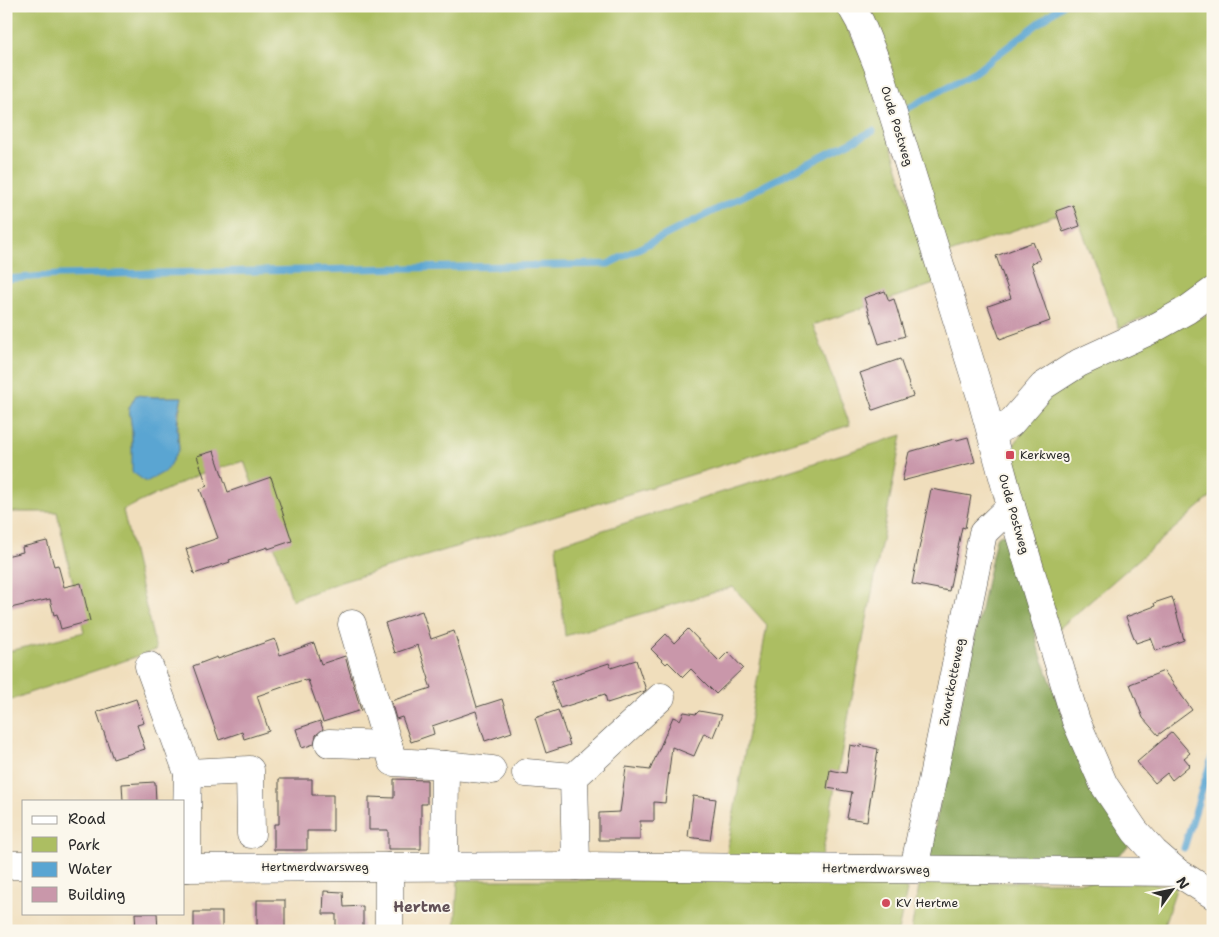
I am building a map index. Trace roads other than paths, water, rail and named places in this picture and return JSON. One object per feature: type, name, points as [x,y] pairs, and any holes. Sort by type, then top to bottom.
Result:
[{"type":"street","name":"Oude Postweg","points":[[851,6],[880,69],[991,432],[1011,506],[1076,721],[1104,785],[1135,831],[1154,852],[1177,872],[1213,895]]},
{"type":"street","points":[[991,432],[1010,424],[1043,386],[1079,363],[1151,330],[1187,310],[1213,290]]},
{"type":"street","name":"Zwartkotteweg","points":[[914,869],[983,533],[1011,506]]},
{"type":"street","points":[[352,624],[393,762],[492,770]]},
{"type":"street","name":"Hertmerdwarsweg","points":[[149,666],[188,773],[186,868],[576,866],[1177,872]]},
{"type":"street","points":[[526,773],[574,777],[661,697]]},
{"type":"street","points":[[330,743],[388,745]]},
{"type":"street","points":[[444,866],[445,765]]},
{"type":"street","points":[[188,773],[250,770],[251,834]]},
{"type":"street","points":[[574,777],[576,866]]},
{"type":"street","points":[[6,865],[22,865]]},
{"type":"street","points":[[389,867],[389,931]]},
{"type":"water","points":[[136,395],[182,397],[178,412],[177,429],[179,449],[166,471],[146,482],[132,472],[132,430],[129,408]]},
{"type":"waterway","points":[[903,111],[975,72],[1061,6]]},
{"type":"waterway","points":[[6,279],[59,275],[608,264],[873,131]]},
{"type":"waterway","points":[[1184,848],[1213,754]]},
{"type":"place","name":"Kerkweg","points":[[1010,455]]},
{"type":"place","name":"KV Hertme","points":[[886,903]]},
{"type":"district","name":"Hertme","points":[[422,907]]}]
